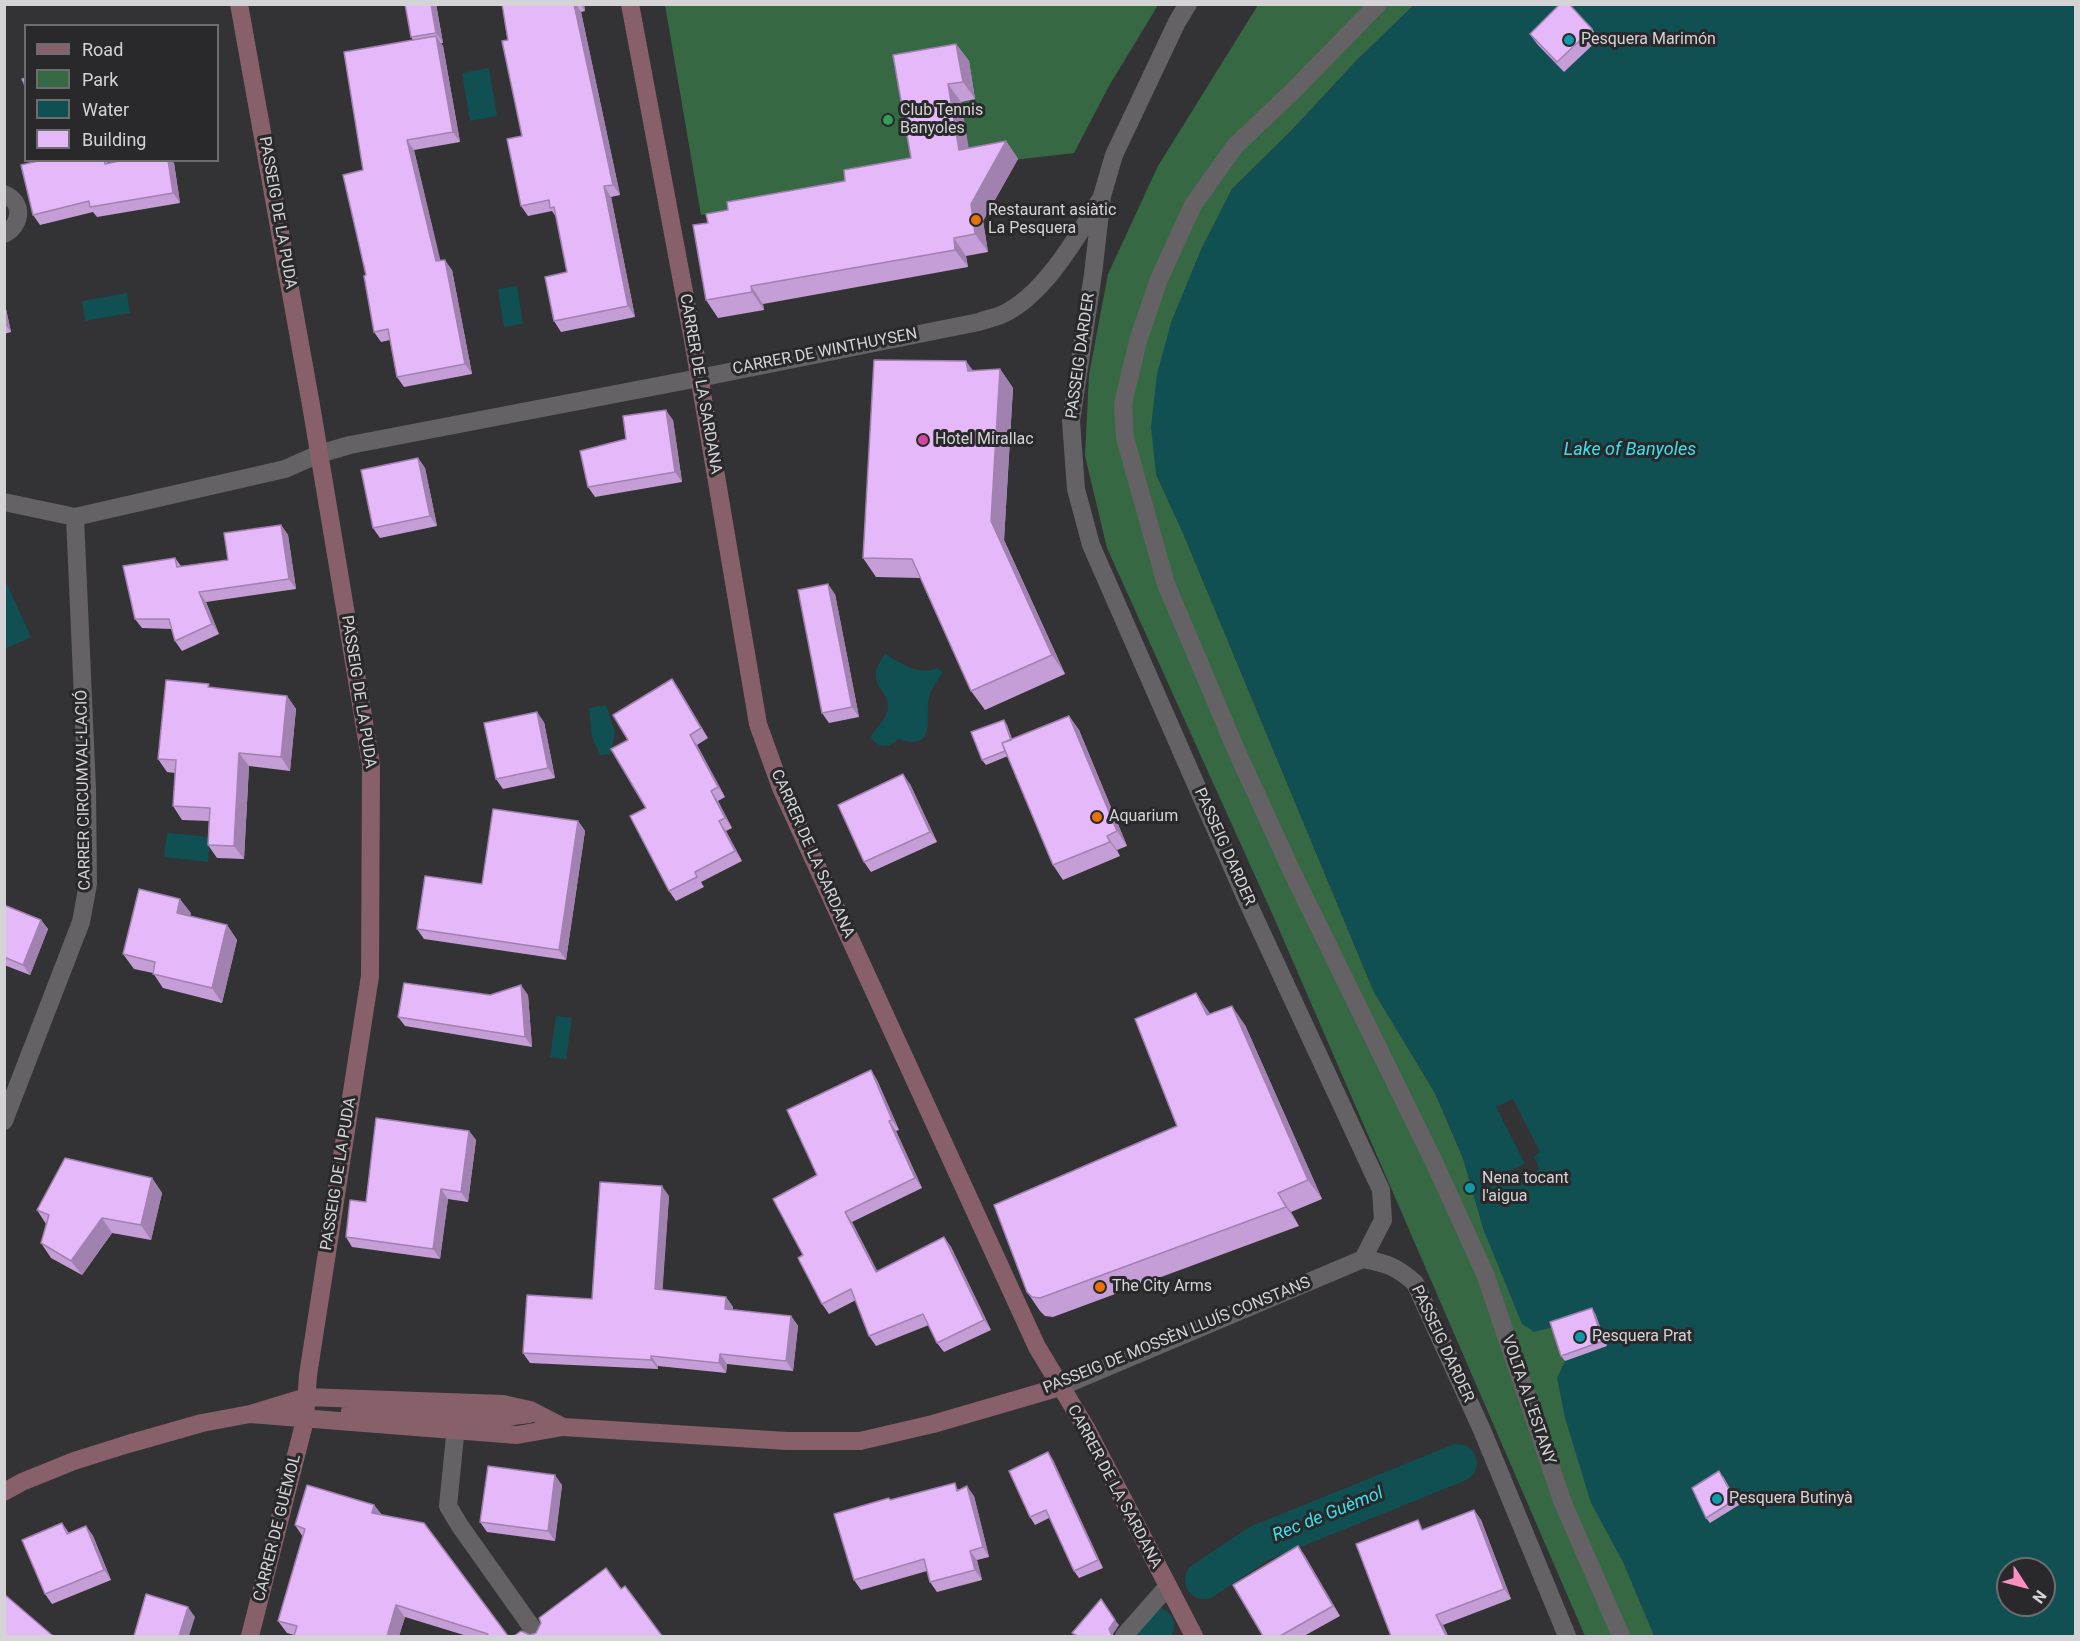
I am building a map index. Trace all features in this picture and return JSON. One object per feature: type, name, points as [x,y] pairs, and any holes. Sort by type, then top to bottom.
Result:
[{"type":"main road","name":"PASSEIG DE LA PUDA","points":[[239,4],[319,454],[371,764],[370,976],[308,1375],[305,1420]]},
{"type":"main road","name":"CARRER DE LA SARDANA","points":[[630,4],[699,378],[758,724],[786,799],[1037,1347],[1086,1428],[1194,1636]]},
{"type":"main road","name":"PASSEIG DE MOSSÈN LLUÍS CONSTANS","points":[[250,1414],[305,1420],[456,1424],[517,1435],[563,1427],[787,1441],[860,1441],[933,1424],[1060,1387]]},
{"type":"main road","name":"PASSEIG DE MOSSÈN LLUÍS CONSTANS","points":[[4,1492],[74,1461],[202,1423],[250,1414],[306,1397],[502,1404],[530,1410],[563,1427]]},
{"type":"main road","points":[[456,1424],[536,1413]]},
{"type":"main road","name":"CARRER DE GUÈMOL","points":[[250,1636],[305,1420]]},
{"type":"street","name":"PASSEIG DARDER","points":[[1188,4],[1177,22],[1114,155],[1102,196],[1071,421],[1076,489],[1091,546],[1247,901],[1381,1190],[1383,1220],[1363,1259],[1398,1268],[1415,1283],[1482,1430],[1568,1636]]},
{"type":"street","name":"VOLTA A L'ESTANY","points":[[1378,4],[1292,92],[1235,146],[1193,205],[1159,279],[1138,341],[1123,404],[1125,438],[1166,584],[1294,876],[1435,1164],[1485,1274],[1563,1503],[1621,1636]]},
{"type":"street","points":[[4,194],[14,200],[19,214],[14,228],[4,234]]},
{"type":"street","name":"CARRER DE WINTHUYSEN","points":[[75,516],[285,469],[319,454],[350,445],[979,322],[1002,314],[1022,301],[1050,275],[1071,247],[1102,196]]},
{"type":"street","points":[[4,502],[75,516]]},
{"type":"street","name":"CARRER CIRCUMVAL·LACIÓ","points":[[4,1120],[81,922],[88,884],[87,789],[75,516]]},
{"type":"street","name":"PASSEIG DE MOSSÈN LLUÍS CONSTANS","points":[[1060,1387],[1363,1259]]},
{"type":"street","points":[[456,1424],[448,1506],[538,1636]]},
{"type":"street","points":[[1124,1636],[1168,1586]]},
{"type":"green space","name":"Club Tennis Banyoles","points":[[665,5],[1158,5],[1109,86],[1074,153],[1005,161],[701,215]]},
{"type":"green space","points":[[1258,5],[1414,5],[1357,60],[1291,131],[1232,189],[1201,250],[1171,323],[1156,474],[1183,533],[1374,992],[1435,1093],[1463,1158],[1484,1231],[1553,1327],[1697,1636],[1585,1636],[1275,920],[1107,548],[1085,456],[1089,375],[1108,274],[1158,166]]},
{"type":"water","name":"Lake of Banyoles","points":[[1414,5],[2075,5],[2075,1636],[1654,1636],[1623,1562],[1591,1503],[1565,1418],[1557,1378],[1565,1361],[1553,1327],[1534,1332],[1522,1324],[1484,1231],[1463,1158],[1435,1093],[1374,992],[1183,533],[1156,474],[1151,427],[1157,374],[1171,323],[1201,250],[1232,189],[1291,131],[1357,60]]},
{"type":"water","points":[[489,68],[497,116],[470,121],[462,73]]},
{"type":"water","points":[[517,286],[523,324],[504,327],[498,289]]},
{"type":"water","points":[[127,293],[130,313],[85,321],[82,301]]},
{"type":"water","points":[[7,584],[31,637],[5,649],[4,585]]},
{"type":"water","points":[[885,654],[916,669],[937,668],[943,672],[930,694],[927,730],[925,737],[919,741],[898,739],[884,746],[877,744],[871,737],[886,716],[888,708],[888,701],[876,680],[876,673]]},
{"type":"water","points":[[606,705],[615,732],[611,754],[600,755],[592,737],[589,708]]},
{"type":"water","points":[[167,833],[210,837],[208,862],[164,857]]},
{"type":"water","points":[[556,1016],[572,1018],[566,1059],[550,1057]]},
{"type":"pier","points":[[1513,1099],[1540,1152],[1534,1157],[1540,1169],[1514,1182],[1509,1171],[1525,1164],[1496,1107]]},
{"type":"building","points":[[405,4],[431,4],[436,33],[411,37]]},
{"type":"building","points":[[502,4],[574,4],[613,185],[604,186],[628,306],[554,321],[545,277],[567,272],[554,207],[550,208],[549,200],[521,206],[507,139],[522,136],[502,41],[508,40]]},
{"type":"building","name":"Pesquera Marimón","points":[[1560,4],[1569,4],[1592,29],[1557,62],[1530,34]]},
{"type":"building","points":[[436,36],[453,132],[407,140],[436,261],[445,260],[465,364],[397,377],[388,329],[374,332],[364,276],[366,275],[343,175],[363,170],[344,52]]},
{"type":"building","points":[[956,44],[963,82],[948,84],[959,150],[1006,141],[971,204],[975,234],[954,238],[955,250],[751,286],[752,292],[706,300],[693,225],[708,223],[706,214],[728,210],[727,202],[845,181],[844,170],[911,158],[893,55]]},
{"type":"building","points":[[34,162],[104,162],[105,164],[168,162],[173,193],[90,207],[89,201],[33,215],[21,165]]},
{"type":"building","points":[[874,360],[966,361],[968,371],[1000,369],[991,521],[1052,655],[971,691],[912,559],[863,558]]},
{"type":"building","points":[[666,410],[675,472],[588,487],[580,451],[626,439],[623,416]]},
{"type":"building","points":[[418,458],[430,516],[373,528],[361,470]]},
{"type":"building","points":[[281,525],[289,579],[199,592],[212,624],[175,641],[169,619],[135,619],[123,566],[175,558],[177,567],[228,560],[224,533]]},
{"type":"building","points":[[828,584],[852,707],[822,713],[798,590]]},
{"type":"building","points":[[672,679],[701,728],[690,735],[718,787],[711,791],[725,818],[719,821],[735,851],[695,872],[697,877],[669,891],[630,816],[646,808],[611,749],[628,740],[613,715]]},
{"type":"building","points":[[166,680],[287,696],[281,757],[239,753],[234,846],[208,845],[210,808],[173,806],[176,760],[158,759]]},
{"type":"building","points":[[537,712],[548,768],[496,779],[484,723]]},
{"type":"building","points":[[1069,716],[1117,831],[1107,836],[1110,842],[1053,865],[1002,743]]},
{"type":"building","points":[[1004,720],[1011,740],[1002,743],[1005,751],[982,760],[971,732]]},
{"type":"building","points":[[903,774],[930,832],[864,862],[838,805]]},
{"type":"building","points":[[493,809],[578,821],[559,950],[417,929],[425,876],[482,884]]},
{"type":"building","points":[[139,889],[180,899],[177,913],[227,925],[212,988],[153,974],[155,962],[123,954]]},
{"type":"building","points":[[4,905],[41,920],[23,965],[4,957]]},
{"type":"building","points":[[404,983],[490,995],[521,985],[525,1037],[398,1017]]},
{"type":"building","points":[[1196,993],[1207,1015],[1232,1006],[1308,1180],[1278,1193],[1286,1207],[1040,1298],[1032,1297],[1027,1292],[994,1205],[1177,1126],[1135,1019]]},
{"type":"building","points":[[871,1070],[892,1120],[889,1121],[915,1178],[845,1212],[876,1272],[944,1237],[984,1320],[937,1343],[923,1314],[869,1336],[851,1289],[822,1304],[798,1258],[803,1255],[773,1199],[817,1175],[787,1110]]},
{"type":"building","points":[[376,1118],[469,1131],[461,1192],[441,1189],[433,1249],[346,1237],[350,1200],[366,1202]]},
{"type":"building","points":[[65,1158],[152,1178],[141,1225],[102,1218],[71,1261],[41,1243],[49,1215],[37,1210]]},
{"type":"building","points":[[600,1182],[662,1186],[655,1289],[726,1297],[725,1309],[791,1316],[786,1361],[720,1354],[719,1363],[651,1356],[651,1360],[523,1353],[527,1295],[592,1299]]},
{"type":"building","name":"Pesquera Prat","points":[[1592,1308],[1603,1341],[1561,1356],[1550,1322]]},
{"type":"building","points":[[1048,1452],[1098,1560],[1074,1571],[1046,1510],[1030,1517],[1009,1471]]},
{"type":"building","points":[[488,1466],[555,1475],[548,1531],[480,1522]]},
{"type":"building","name":"Pesquera Butinyà","points":[[1719,1471],[1735,1500],[1706,1518],[1692,1488]]},
{"type":"building","points":[[955,1483],[957,1491],[967,1486],[983,1547],[970,1551],[975,1570],[930,1582],[924,1559],[854,1580],[834,1514],[889,1498],[890,1500]]},
{"type":"building","points":[[307,1485],[374,1505],[372,1513],[424,1523],[508,1636],[485,1636],[488,1634],[396,1605],[387,1636],[294,1636],[297,1626],[278,1621],[305,1529],[295,1525]]},
{"type":"building","points":[[1474,1510],[1504,1589],[1436,1615],[1446,1636],[1391,1636],[1356,1544],[1418,1520],[1422,1530]]},
{"type":"building","points":[[62,1523],[67,1534],[86,1526],[104,1570],[45,1594],[22,1540]]},
{"type":"building","points":[[1298,1546],[1333,1606],[1280,1636],[1263,1636],[1233,1585]]},
{"type":"building","points":[[606,1568],[621,1589],[625,1586],[662,1636],[514,1636],[521,1631],[530,1635],[536,1633],[541,1623],[539,1618]]},
{"type":"building","points":[[4,1594],[53,1636],[4,1636]]},
{"type":"building","points":[[146,1594],[188,1607],[179,1636],[134,1636]]},
{"type":"building","points":[[1101,1599],[1115,1620],[1109,1629],[1112,1636],[1078,1636],[1072,1633]]},
{"type":"waterway","name":"Rec de Guèmol","points":[[1204,1580],[1260,1543],[1458,1463]]},
{"type":"waterway","name":"Rec de Guèmol","points":[[1145,1636],[1155,1626]]},
{"type":"place","name":"Pesquera Marimón","points":[[1569,40]]},
{"type":"place","name":"Club Tennis Banyoles","points":[[888,120]]},
{"type":"place","name":"Restaurant asiàtic La Pesquera","points":[[976,220]]},
{"type":"place","name":"Hotel Mirallac","points":[[923,440]]},
{"type":"place","name":"Aquarium","points":[[1097,817]]},
{"type":"place","name":"Nena tocant l'aigua","points":[[1470,1188]]},
{"type":"place","name":"The City Arms","points":[[1100,1287]]},
{"type":"place","name":"Pesquera Prat","points":[[1580,1337]]},
{"type":"place","name":"Pesquera Butinyà","points":[[1717,1499]]}]
